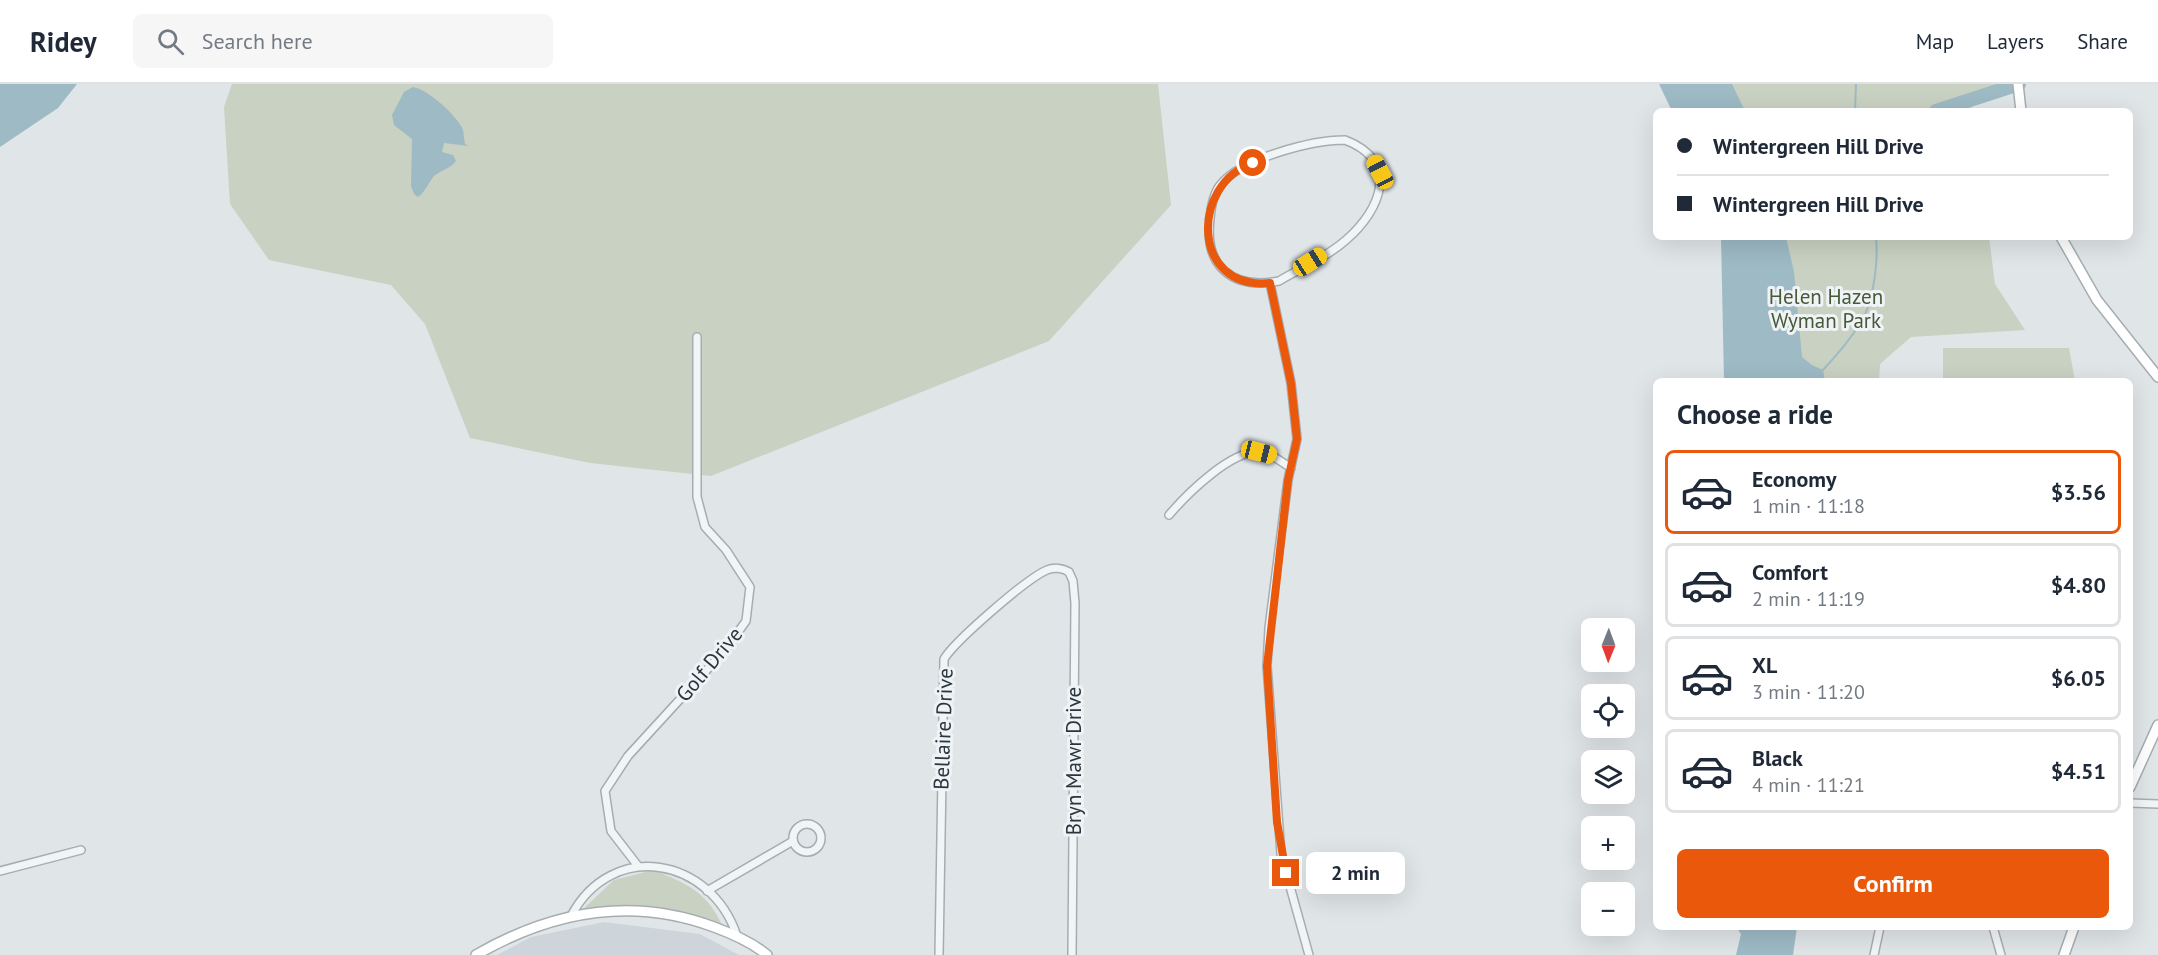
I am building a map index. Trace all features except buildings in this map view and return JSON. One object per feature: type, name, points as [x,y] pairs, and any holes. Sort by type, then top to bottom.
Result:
[{"type":"main road","points":[[2018,84],[2021,108]]},
{"type":"main road","points":[[2063,240],[2097,300],[2158,378]]},
{"type":"main road","points":[[2133,780],[2158,725]]},
{"type":"main road","points":[[476,955],[531,927],[571,916],[620,909],[687,917],[737,936],[767,955]]},
{"type":"main road","points":[[2064,955],[2073,930]]},
{"type":"street","points":[[1344,140],[1359,146],[1372,157],[1380,172],[1381,186],[1365,219],[1346,241],[1279,281],[1270,283],[1245,282],[1234,278],[1221,268],[1209,250],[1211,211],[1220,184],[1243,166],[1317,141],[1344,140]]},
{"type":"street","points":[[1270,283],[1296,412],[1297,439],[1269,628],[1267,666],[1281,854],[1309,955]]},
{"type":"street","name":"Golf Drive","points":[[638,866],[611,831],[605,791],[628,756],[726,649],[746,621],[750,587],[726,550],[705,527],[697,497],[697,337]]},
{"type":"street","points":[[1169,515],[1186,496],[1218,470],[1242,456],[1259,452],[1272,455],[1291,468]]},
{"type":"street","name":"Bellaire Drive","points":[[939,955],[944,659],[954,646],[1046,571],[1065,569]]},
{"type":"street","name":"Bryn Mawr Drive","points":[[1065,569],[1073,581],[1075,603],[1072,955]]},
{"type":"street","points":[[2133,803],[2158,804]]},
{"type":"street","points":[[707,891],[793,841],[795,832],[802,825],[816,826],[822,834],[821,844],[811,853],[802,852],[793,841]]},
{"type":"street","points":[[0,871],[81,850]]},
{"type":"street","points":[[571,916],[581,897],[595,886],[638,866],[670,867],[707,891],[732,921],[737,936]]},
{"type":"street","points":[[1874,955],[1879,930]]},
{"type":"street","points":[[1994,930],[2001,955]]},
{"type":"shaded area","points":[[604,922],[700,934],[739,955],[497,955],[531,937]]},
{"type":"green space","points":[[232,84],[1158,84],[1171,205],[1049,341],[711,476],[590,463],[470,438],[425,324],[391,285],[269,260],[230,204],[224,107]]},
{"type":"green space","points":[[1693,84],[2000,85],[1970,97],[1972,108],[1704,108]]},
{"type":"green space","name":"Helen Hazen Wyman Park","points":[[1751,240],[1989,240],[1995,284],[2025,330],[1911,337],[1880,364],[1879,378],[1760,378]]},
{"type":"green space","points":[[1943,348],[2069,348],[2074,378],[1943,378]]},
{"type":"green space","points":[[653,870],[676,879],[694,890],[710,904],[722,925],[652,906],[583,909],[614,880]]},
{"type":"water","points":[[0,84],[77,84],[58,108],[0,147]]},
{"type":"water","points":[[1659,84],[1732,84],[1744,108],[1671,108]]},
{"type":"water","points":[[413,87],[434,98],[449,111],[460,124],[465,144],[469,146],[444,143],[442,152],[453,155],[456,161],[434,176],[418,197],[411,186],[412,139],[394,125],[392,115],[404,92]]},
{"type":"water","points":[[1721,240],[1787,240],[1794,272],[1802,357],[1823,370],[1824,378],[1724,378]]},
{"type":"water","points":[[1738,930],[1797,930],[1793,955],[1736,955],[1741,934]]},
{"type":"waterway","points":[[1855,108],[1856,84]]},
{"type":"waterway","points":[[1945,108],[2019,84]]},
{"type":"waterway","points":[[1822,371],[1865,315],[1875,272],[1876,240]]},
{"type":"route","points":[[1253,163],[1243,166],[1220,184],[1211,211],[1209,250],[1221,268],[1234,278],[1245,282],[1270,283],[1296,412],[1297,439],[1288,480],[1269,628],[1267,666],[1277,822],[1286,873]]}]
